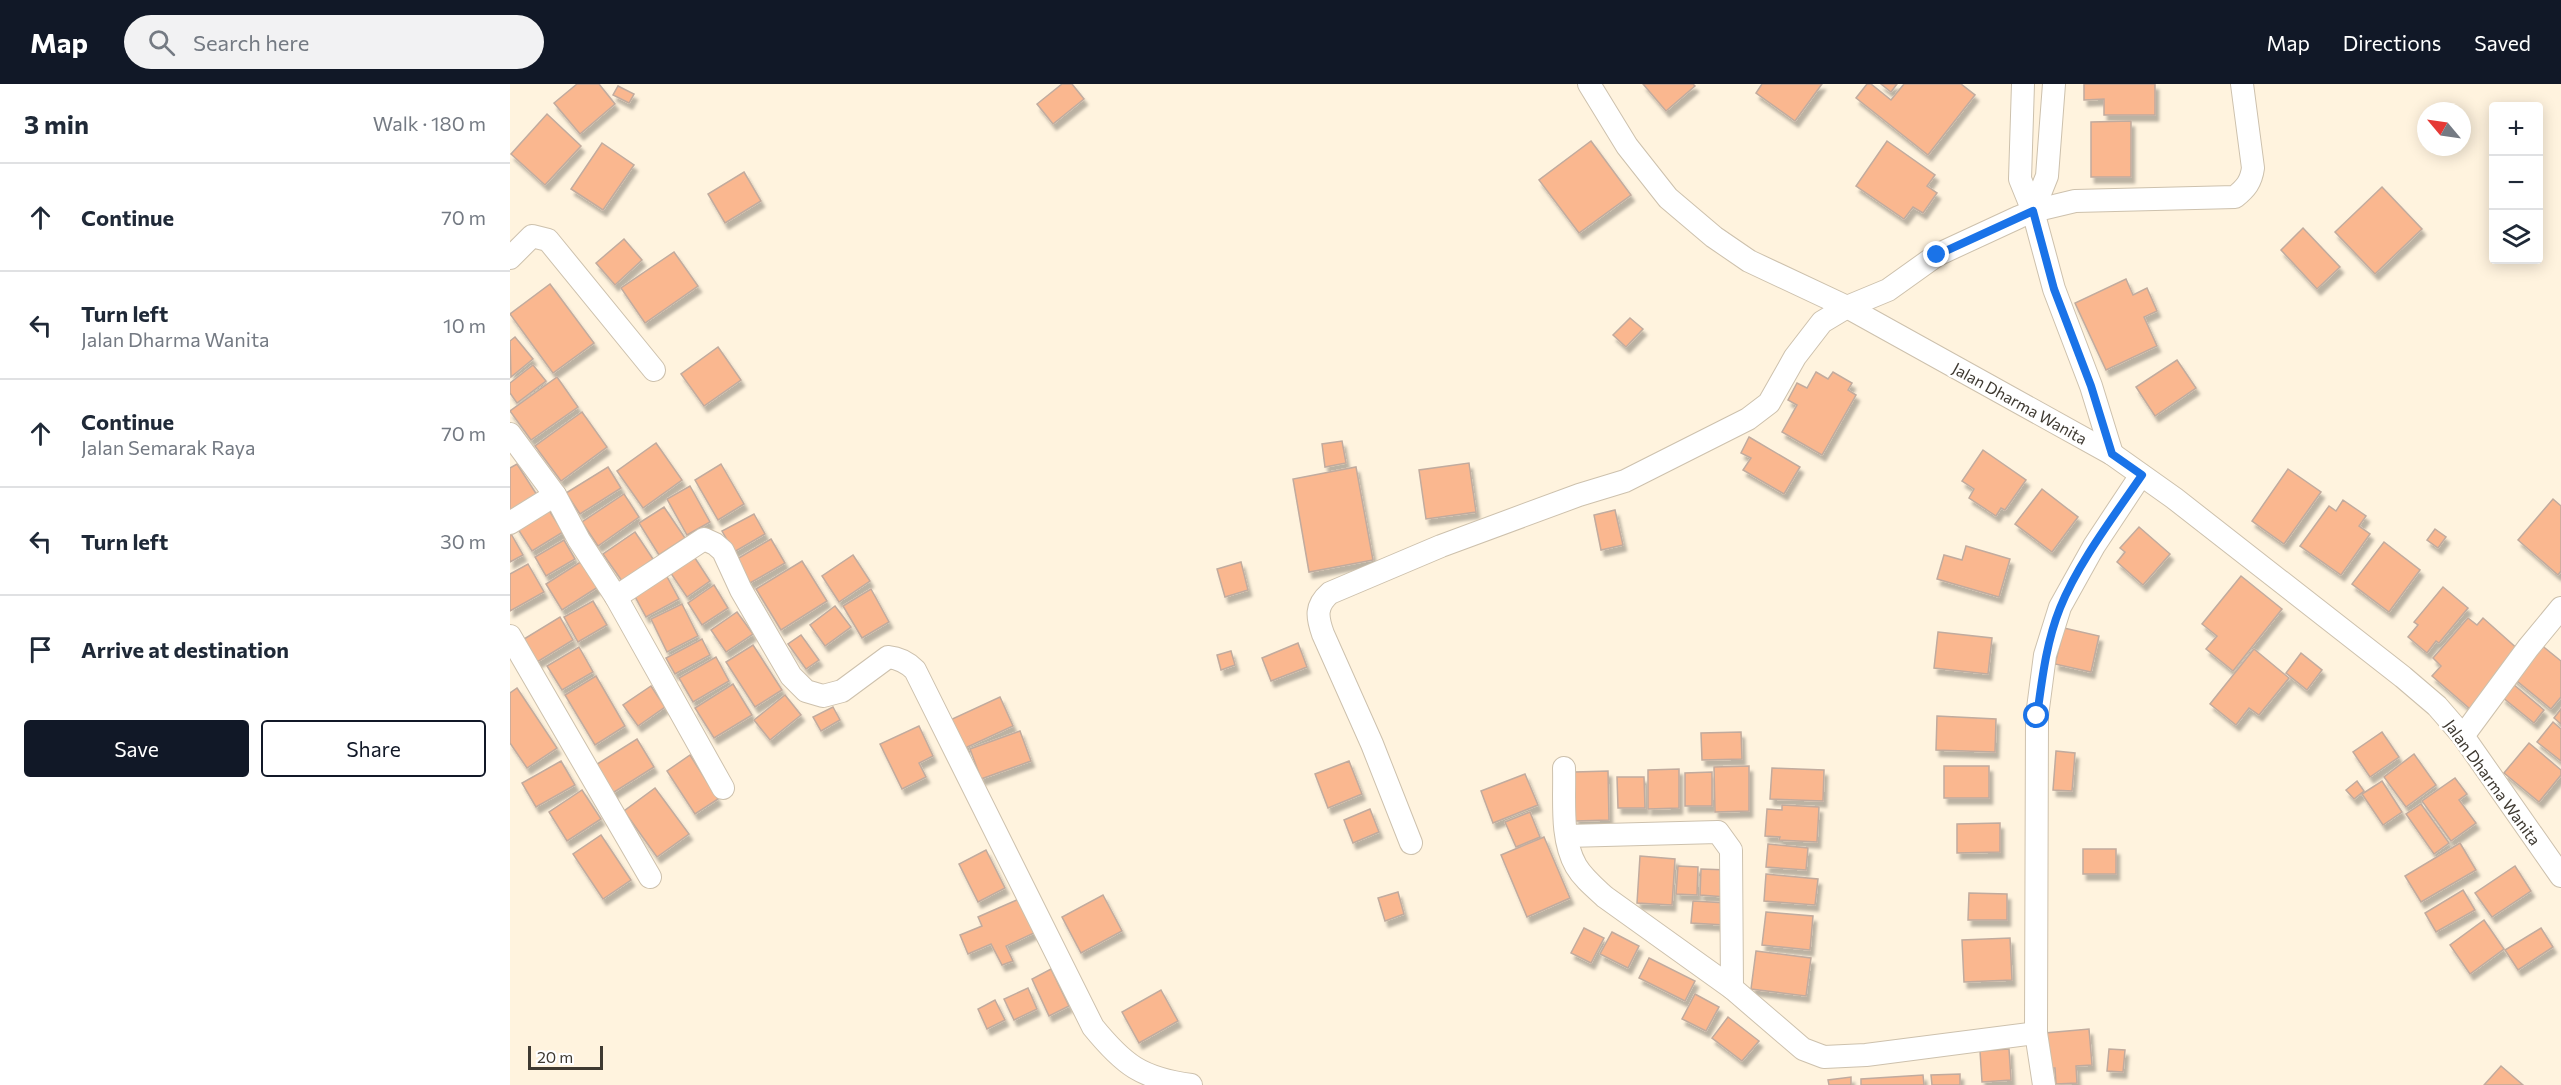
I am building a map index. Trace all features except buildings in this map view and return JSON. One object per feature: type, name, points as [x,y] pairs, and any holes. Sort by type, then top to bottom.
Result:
[{"type":"street","name":"Jalan Dharma Wanita","points":[[1589,84],[1627,146],[1668,198],[1714,237],[1749,261],[1847,307],[2112,454],[2403,677],[2437,706],[2463,736],[2561,876]]},
{"type":"street","points":[[2023,84],[2020,179],[2033,211],[2054,289],[2091,386],[2112,454]]},
{"type":"street","points":[[2033,211],[2047,176],[2054,84]]},
{"type":"street","points":[[1411,843],[1372,744],[1317,619],[1318,608],[1324,598],[1330,593],[1441,546],[1579,495],[1625,481],[1748,419],[1769,403],[1795,357],[1822,322],[1847,307],[1888,290],[1937,255],[2033,211],[2075,201],[2235,197],[2246,189],[2253,168],[2242,84]]},
{"type":"street","points":[[510,258],[532,236],[540,236],[548,240],[654,370]]},
{"type":"street","points":[[510,434],[555,495],[579,540],[616,597],[723,788]]},
{"type":"street","points":[[2044,1085],[2036,1033],[2037,716],[2045,655],[2060,607],[2094,546],[2142,475]]},
{"type":"street","points":[[510,523],[555,495]]},
{"type":"street","points":[[616,597],[704,539],[723,551],[741,590],[791,676],[806,691],[823,696],[842,691],[888,657],[909,664],[915,670],[1094,1027],[1115,1055],[1145,1075],[1168,1082],[1191,1085]]},
{"type":"street","points":[[2463,736],[2528,648],[2561,608]]},
{"type":"street","points":[[510,636],[650,877]]},
{"type":"street","points":[[1564,768],[1567,836],[1575,865],[1588,882],[1605,897],[1732,988],[1803,1049],[1824,1057],[1866,1055],[2036,1033]]},
{"type":"street","points":[[1567,836],[1718,832],[1731,850],[1732,988]]},
{"type":"route","points":[[1937,255],[2033,211],[2054,289],[2091,386],[2112,454],[2142,475],[2094,546],[2060,607],[2045,655],[2037,716]]}]
